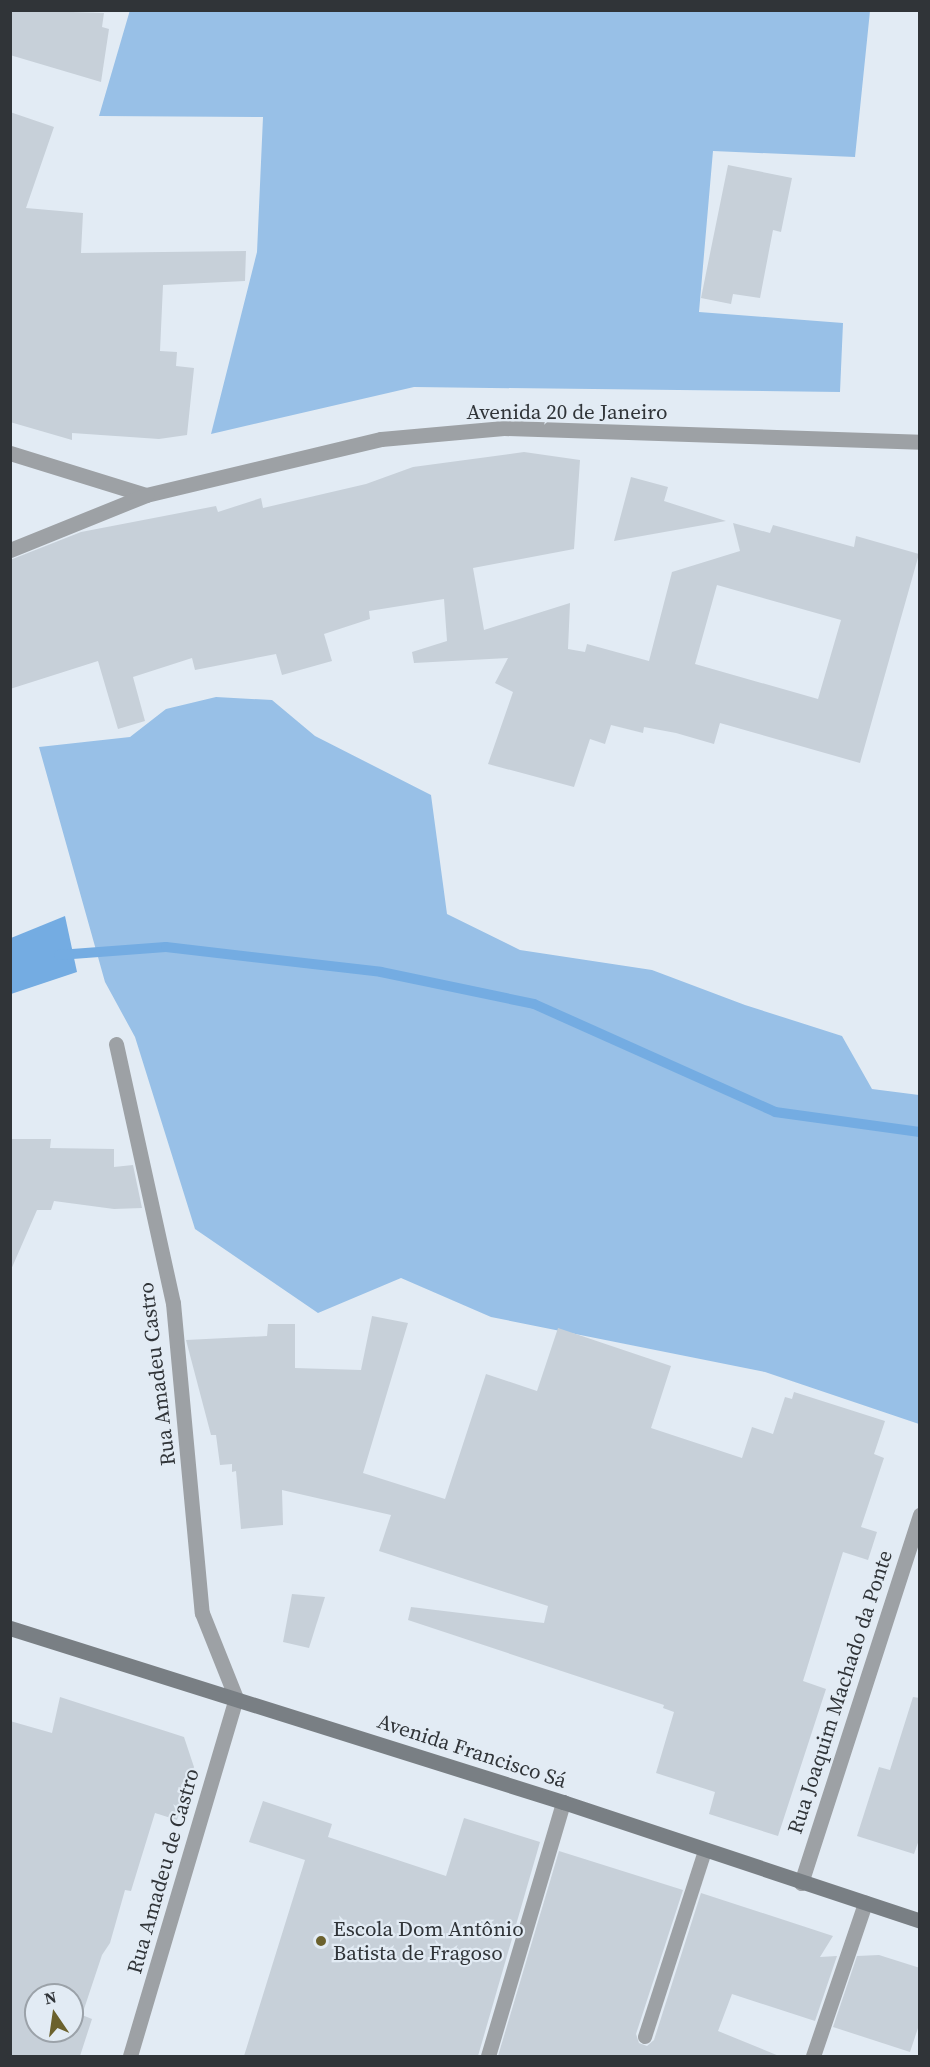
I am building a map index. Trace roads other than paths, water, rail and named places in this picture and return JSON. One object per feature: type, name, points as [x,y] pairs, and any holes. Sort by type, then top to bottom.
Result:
[{"type":"main road","name":"Avenida Francisco Sá","points":[[10,1628],[563,1802],[920,1921]]},
{"type":"street","name":"Avenida 20 de Janeiro","points":[[10,550],[146,495],[381,438],[504,428],[920,442]]},
{"type":"street","points":[[10,453],[146,495]]},
{"type":"street","name":"Rua Amadeu Castro","points":[[116,1044],[173,1303],[202,1612],[237,1698]]},
{"type":"street","name":"Rua Joaquim Machado da Ponte","points":[[801,1883],[920,1515]]},
{"type":"street","name":"Rua Amadeu de Castro","points":[[130,2056],[237,1698]]},
{"type":"street","points":[[488,2056],[563,1802]]},
{"type":"street","points":[[813,2056],[865,1903]]},
{"type":"lane","points":[[645,2037],[705,1851]]},
{"type":"waterway","points":[[59,955],[166,947],[381,972],[534,1004],[775,1112],[920,1132]]},
{"type":"place","name":"Escola Dom Antônio Batista de Fragoso","points":[[321,1941]]}]
